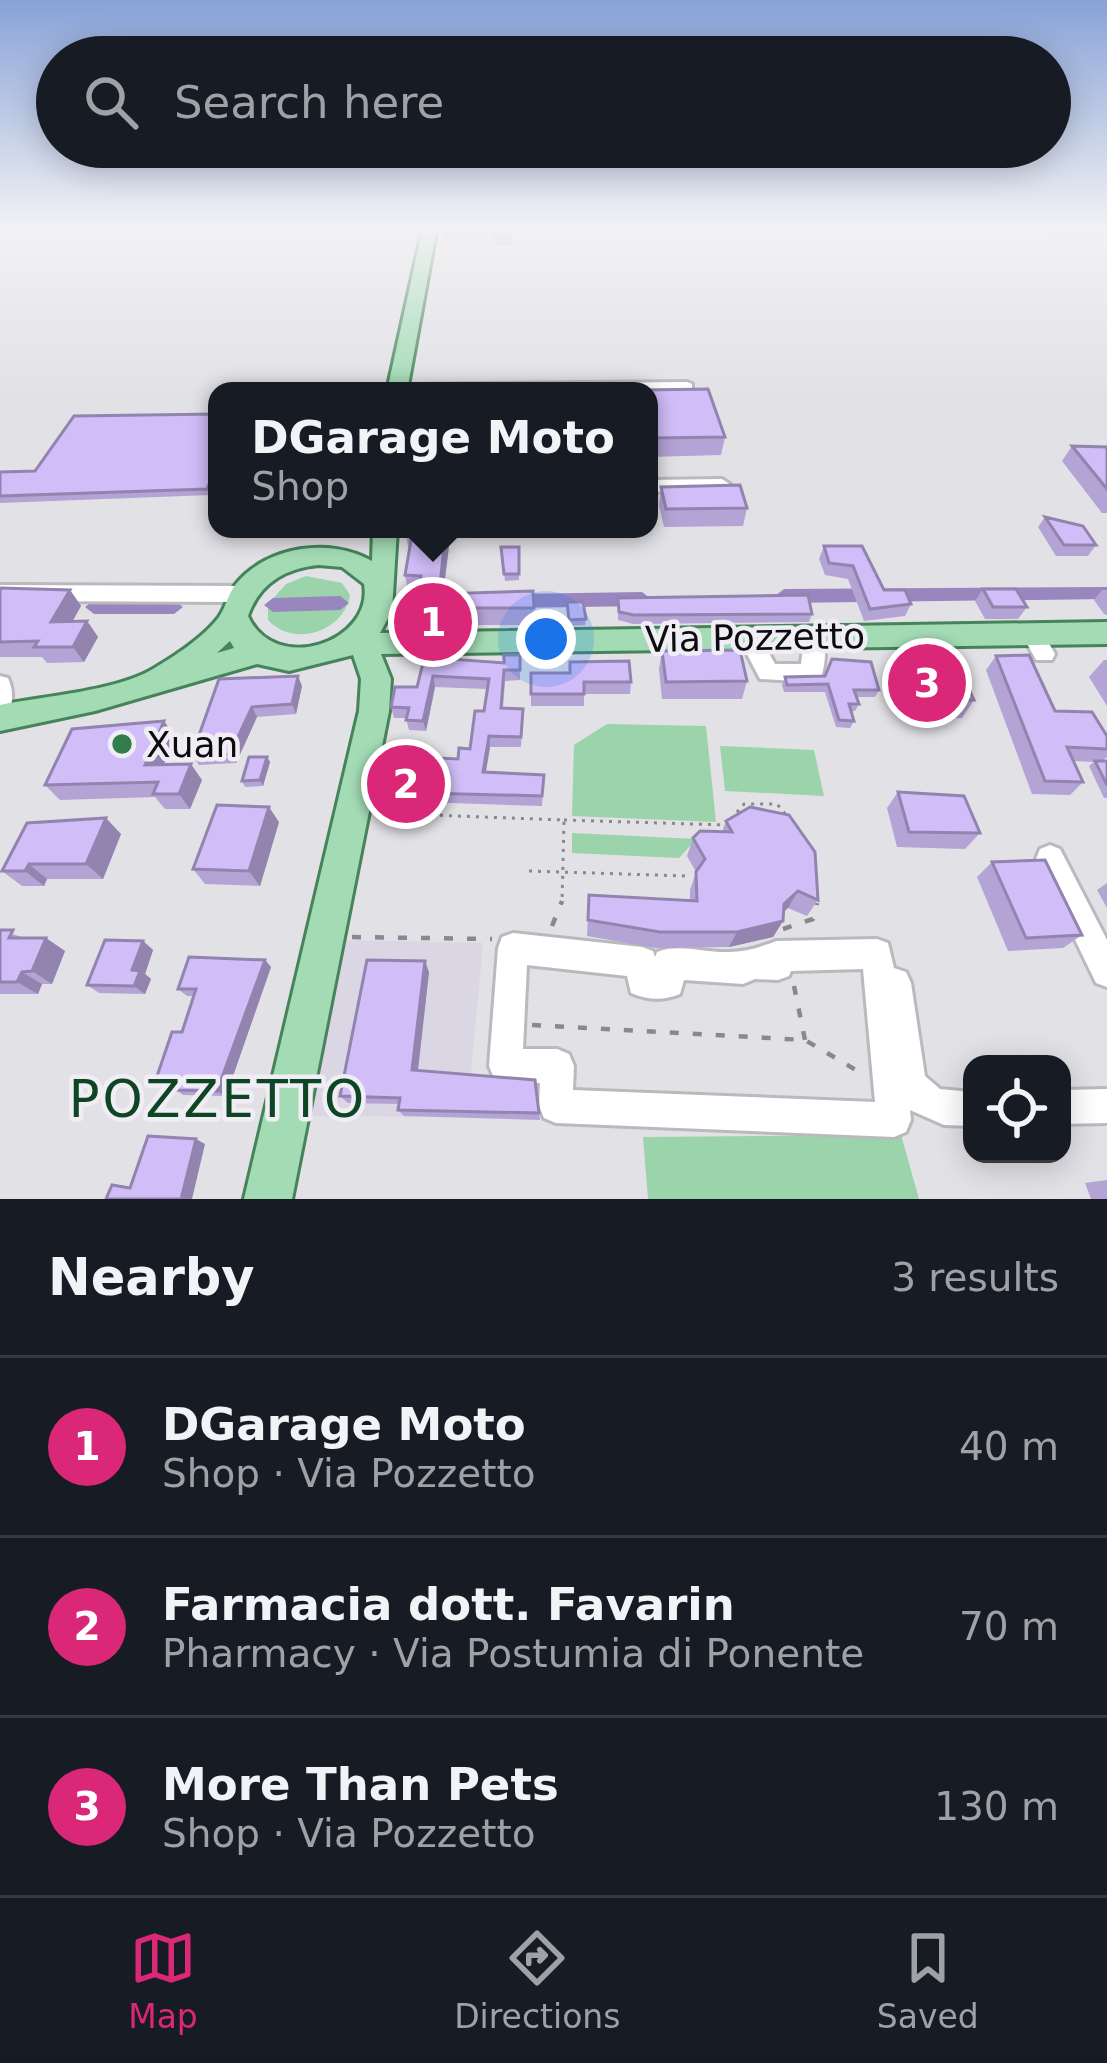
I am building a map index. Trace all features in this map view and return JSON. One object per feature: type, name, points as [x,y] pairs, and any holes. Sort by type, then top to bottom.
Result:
[{"type":"main road","points":[[399,382],[419,283]]},
{"type":"main road","points":[[338,557],[372,538]]},
{"type":"main road","points":[[268,1199],[362,820],[375,701],[367,621],[385,568],[382,538]]},
{"type":"main road","name":"Via Pozzetto","points":[[164,677],[275,567],[317,556],[338,557],[370,572],[367,621]]},
{"type":"main road","points":[[239,606],[240,638],[257,653]]},
{"type":"main road","name":"Via Pozzetto","points":[[367,621],[435,645],[475,640],[813,636],[1038,644],[1107,633]]},
{"type":"main road","name":"Via Pozzetto","points":[[0,718],[95,699],[257,653],[275,658],[318,656],[367,621],[475,640]]},
{"type":"main road","points":[[375,701],[397,668],[435,645]]},
{"type":"main road","points":[[318,656],[356,668],[375,701]]},
{"type":"street","points":[[658,388],[687,387]]},
{"type":"street","points":[[658,486],[722,485]]},
{"type":"street","points":[[0,593],[239,606]]},
{"type":"street","points":[[0,686],[0,705]]},
{"type":"street","points":[[1050,859],[1107,971]]},
{"type":"street","points":[[514,948],[642,962],[643,982],[669,983],[668,963],[743,969],[748,963],[778,965],[776,956],[788,956],[877,954],[894,1120],[556,1106],[557,1066],[506,1066],[514,948]]},
{"type":"street","points":[[896,983],[909,1082],[916,1095],[943,1110],[963,1109]]},
{"type":"street","points":[[1071,1107],[1107,1106]]},
{"type":"path","points":[[362,820],[564,820],[720,827],[744,804],[777,804],[797,834]]},
{"type":"path","points":[[554,950],[550,937],[562,912],[564,820]]},
{"type":"path","points":[[530,871],[686,877]]},
{"type":"path","points":[[805,1040],[784,928],[813,920],[817,896]]},
{"type":"path","points":[[344,937],[512,939]]},
{"type":"path","points":[[526,1025],[805,1040],[891,1091]]},
{"type":"shaded area","points":[[347,940],[483,943],[467,1117],[311,1116]]},
{"type":"green space","points":[[306,576],[342,583],[350,595],[346,608],[316,632],[291,633],[278,628],[268,620],[268,604],[286,584]]},
{"type":"green space","points":[[607,724],[706,726],[716,822],[572,816],[574,745]]},
{"type":"green space","points":[[720,746],[814,750],[824,796],[725,791]]},
{"type":"green space","points":[[572,833],[696,839],[679,858],[572,853]]},
{"type":"green space","points":[[901,1135],[919,1199],[648,1199],[643,1137]]},
{"type":"building","points":[[708,389],[725,437],[658,438],[658,390]]},
{"type":"building","points":[[208,414],[207,489],[0,496],[0,472],[35,471],[74,416]]},
{"type":"building","points":[[1072,446],[1107,447],[1107,489]]},
{"type":"building","points":[[740,485],[747,508],[666,509],[661,487]]},
{"type":"building","points":[[1045,517],[1083,526],[1096,545],[1064,545]]},
{"type":"building","points":[[411,538],[445,538],[439,594],[533,591],[534,608],[416,608],[421,576],[405,575]]},
{"type":"building","points":[[824,546],[862,546],[884,590],[905,590],[911,604],[870,609],[853,566],[829,563]]},
{"type":"building","points":[[501,547],[519,547],[519,574],[504,574]]},
{"type":"building","points":[[0,588],[70,590],[51,622],[87,621],[73,647],[0,642]]},
{"type":"building","points":[[983,589],[1016,589],[1027,607],[993,607]]},
{"type":"building","points":[[808,595],[812,614],[634,615],[619,612],[618,598]]},
{"type":"building","points":[[567,602],[583,602],[586,619],[569,620]]},
{"type":"building","points":[[427,647],[438,647],[436,658],[504,663],[504,655],[520,655],[520,670],[504,670],[501,708],[523,709],[521,737],[489,736],[483,772],[544,775],[542,796],[387,792],[395,756],[458,759],[459,748],[470,749],[475,711],[484,711],[489,679],[433,676],[423,721],[406,720],[409,708],[391,707],[395,687],[417,687]]},
{"type":"building","points":[[740,650],[747,681],[666,682],[662,651]]},
{"type":"building","points":[[909,653],[952,653],[974,700],[929,700]]},
{"type":"building","points":[[1029,655],[1055,711],[1092,712],[1107,736],[1107,749],[1067,747],[1083,782],[1045,781],[996,656]]},
{"type":"building","points":[[832,659],[871,662],[879,690],[854,690],[859,704],[849,704],[854,721],[839,720],[828,684],[787,685],[785,677],[825,676]]},
{"type":"building","points":[[629,661],[631,682],[584,682],[584,694],[531,694],[531,673],[570,673],[570,662]]},
{"type":"building","points":[[298,676],[292,704],[252,707],[230,754],[192,755],[219,679]]},
{"type":"building","points":[[164,721],[145,765],[191,764],[179,794],[153,794],[158,782],[45,785],[72,729]]},
{"type":"building","points":[[249,757],[267,757],[260,780],[242,781]]},
{"type":"building","points":[[1095,761],[1107,761],[1107,785]]},
{"type":"building","points":[[898,792],[964,796],[980,833],[909,832]]},
{"type":"building","points":[[217,805],[269,807],[249,871],[193,869]]},
{"type":"building","points":[[750,807],[789,815],[815,852],[818,900],[798,891],[784,904],[783,921],[737,932],[660,932],[588,920],[589,895],[697,901],[696,872],[705,859],[693,838],[700,831],[732,832],[726,821]]},
{"type":"building","points":[[106,818],[86,864],[29,864],[25,871],[2,871],[27,823]]},
{"type":"building","points":[[1045,860],[1082,935],[1026,938],[992,862]]},
{"type":"building","points":[[0,930],[13,930],[9,938],[46,938],[32,971],[22,972],[17,982],[0,982]]},
{"type":"building","points":[[105,940],[143,941],[132,970],[140,971],[134,986],[87,985]]},
{"type":"building","points":[[189,957],[265,960],[217,1091],[174,1090],[176,1083],[155,1082],[172,1032],[182,1032],[196,989],[178,989]]},
{"type":"building","points":[[367,960],[425,961],[412,1070],[535,1080],[539,1113],[398,1110],[400,1098],[340,1096]]},
{"type":"building","points":[[148,1136],[196,1139],[181,1199],[106,1199],[112,1185],[130,1188]]},
{"type":"waterway","points":[[784,596],[1107,593]]},
{"type":"waterway","points":[[514,601],[642,599]]},
{"type":"waterway","points":[[273,605],[340,603]]},
{"type":"waterway","points":[[94,607],[174,607]]},
{"type":"place","name":"DGarage Moto","points":[[433,622]]},
{"type":"place","name":"More Than Pets","points":[[927,683]]},
{"type":"place","name":"Xuan","points":[[122,744]]},
{"type":"place","name":"Farmacia dott. Favarin","points":[[406,784]]},
{"type":"district","name":"POZZETTO","points":[[218,1099]]}]
